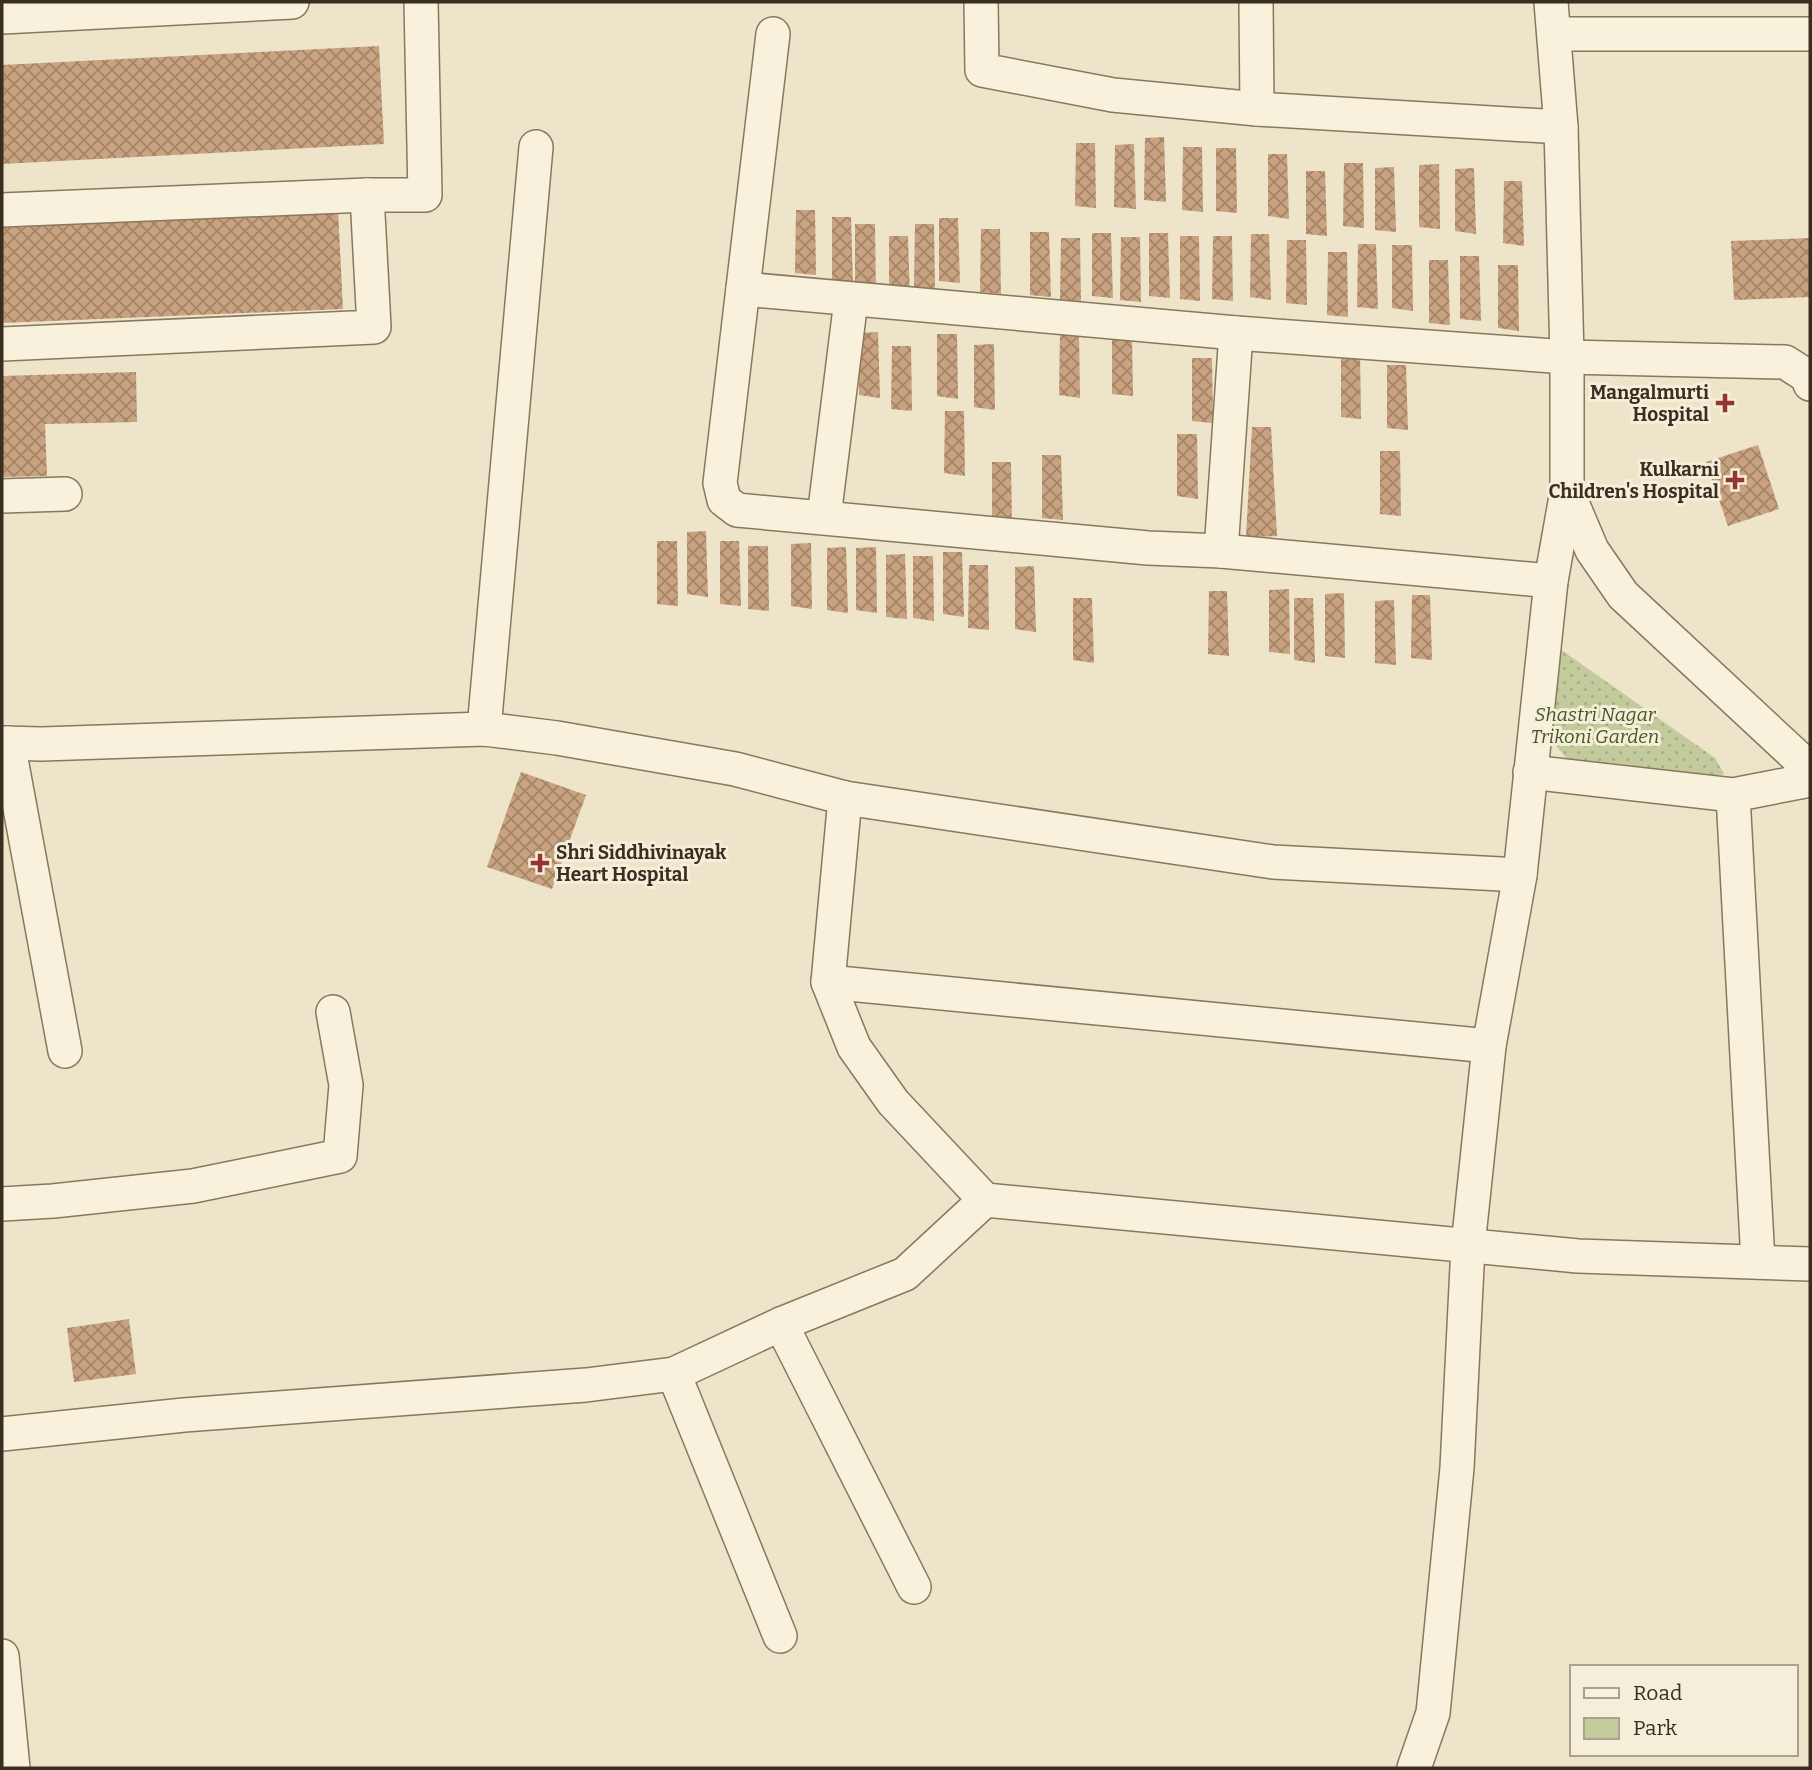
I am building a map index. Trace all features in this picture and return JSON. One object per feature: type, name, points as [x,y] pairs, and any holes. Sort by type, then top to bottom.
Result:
[{"type":"street","points":[[2,17],[292,2]]},
{"type":"street","points":[[2,210],[425,195],[421,2]]},
{"type":"street","points":[[981,2],[982,70],[1113,95],[1257,109],[1561,127]]},
{"type":"street","points":[[1256,2],[1257,109]]},
{"type":"street","points":[[1414,1768],[1433,1713],[1457,1468],[1468,1246],[1489,1046],[1520,875],[1551,581],[1567,491],[1567,357],[1561,127],[1551,2]]},
{"type":"street","points":[[773,34],[720,483],[724,500],[737,510],[1148,548],[1222,551],[1551,581]]},
{"type":"street","points":[[1555,34],[1810,34]]},
{"type":"street","points":[[484,729],[536,147]]},
{"type":"street","points":[[2,344],[374,327],[367,195]]},
{"type":"street","points":[[743,289],[1236,333],[1567,357],[1785,362],[1807,376],[1810,384]]},
{"type":"street","points":[[824,517],[851,300]]},
{"type":"street","points":[[1222,551],[1236,333]]},
{"type":"street","points":[[1567,491],[1592,550],[1623,596],[1810,769]]},
{"type":"street","points":[[2,496],[65,494]]},
{"type":"street","points":[[65,1051],[5,743],[56,744],[484,729],[557,738],[735,769],[845,798],[1273,862],[1520,875]]},
{"type":"street","points":[[1530,772],[1732,794],[1810,780]]},
{"type":"street","points":[[1732,794],[1758,1262]]},
{"type":"street","points":[[845,798],[828,982],[854,1047],[893,1102],[985,1200],[1578,1256],[1810,1264]]},
{"type":"street","points":[[828,982],[1489,1046]]},
{"type":"street","points":[[2,1204],[193,1186],[340,1156],[346,1085],[333,1013]]},
{"type":"street","points":[[2,1434],[184,1415],[586,1385],[674,1374],[781,1324],[905,1274],[985,1200]]},
{"type":"street","points":[[781,1324],[914,1587]]},
{"type":"street","points":[[674,1374],[780,1636]]},
{"type":"street","points":[[2,1656],[13,1768]]},
{"type":"green space","name":"Shastri Nagar Trikoni Garden","points":[[1560,649],[1715,758],[1724,774],[1706,779],[1568,760],[1553,742],[1552,676]]},
{"type":"building","points":[[379,46],[384,144],[2,164],[2,65]]},
{"type":"building","points":[[1164,137],[1166,202],[1144,200],[1145,138]]},
{"type":"building","points":[[1076,143],[1095,143],[1096,208],[1075,206]]},
{"type":"building","points":[[1134,144],[1136,209],[1114,207],[1115,145]]},
{"type":"building","points":[[1183,147],[1202,147],[1203,212],[1182,210]]},
{"type":"building","points":[[1216,148],[1236,148],[1237,213],[1216,211]]},
{"type":"building","points":[[1268,154],[1287,154],[1289,219],[1268,216]]},
{"type":"building","points":[[1344,163],[1363,163],[1364,228],[1343,226]]},
{"type":"building","points":[[1439,164],[1440,229],[1419,227],[1419,165]]},
{"type":"building","points":[[1394,167],[1396,232],[1375,230],[1375,168]]},
{"type":"building","points":[[1474,168],[1476,234],[1455,231],[1455,169]]},
{"type":"building","points":[[1306,171],[1325,171],[1327,236],[1306,234]]},
{"type":"building","points":[[1504,181],[1522,181],[1524,246],[1503,243]]},
{"type":"building","points":[[338,210],[343,309],[2,323],[2,225]]},
{"type":"building","points":[[796,210],[815,210],[816,275],[795,273]]},
{"type":"building","points":[[832,217],[851,217],[853,282],[832,280]]},
{"type":"building","points":[[939,218],[958,218],[960,283],[939,281]]},
{"type":"building","points":[[855,224],[875,224],[876,289],[855,287]]},
{"type":"building","points":[[915,224],[934,224],[935,289],[914,287]]},
{"type":"building","points":[[981,229],[1000,229],[1001,294],[980,292]]},
{"type":"building","points":[[1030,232],[1049,232],[1051,297],[1030,295]]},
{"type":"building","points":[[1092,233],[1111,233],[1113,298],[1092,296]]},
{"type":"building","points":[[1149,233],[1168,233],[1170,298],[1149,296]]},
{"type":"building","points":[[1251,234],[1269,234],[1271,300],[1250,297]]},
{"type":"building","points":[[889,236],[908,236],[910,301],[889,299]]},
{"type":"building","points":[[1180,236],[1199,236],[1200,301],[1180,299]]},
{"type":"building","points":[[1213,236],[1232,236],[1233,301],[1212,299]]},
{"type":"building","points":[[1121,237],[1140,237],[1141,302],[1120,300]]},
{"type":"building","points":[[1061,238],[1080,238],[1081,304],[1060,301]]},
{"type":"building","points":[[1810,238],[1810,297],[1734,300],[1731,241]]},
{"type":"building","points":[[1287,240],[1306,240],[1307,305],[1286,303]]},
{"type":"building","points":[[1358,244],[1376,244],[1378,309],[1357,307]]},
{"type":"building","points":[[1392,245],[1412,245],[1413,311],[1392,308]]},
{"type":"building","points":[[1328,252],[1347,252],[1348,317],[1327,315]]},
{"type":"building","points":[[1460,256],[1479,256],[1481,321],[1460,319]]},
{"type":"building","points":[[1429,260],[1448,260],[1450,325],[1429,323]]},
{"type":"building","points":[[1498,265],[1518,265],[1519,331],[1498,328]]},
{"type":"building","points":[[1112,331],[1132,331],[1133,396],[1112,394]]},
{"type":"building","points":[[878,332],[880,398],[859,395],[859,333]]},
{"type":"building","points":[[1079,332],[1080,398],[1059,395],[1060,333]]},
{"type":"building","points":[[937,334],[957,334],[958,399],[937,396]]},
{"type":"building","points":[[994,344],[995,410],[974,407],[974,345]]},
{"type":"building","points":[[892,346],[911,346],[912,411],[891,409]]},
{"type":"building","points":[[1341,354],[1360,354],[1361,419],[1341,417]]},
{"type":"building","points":[[1192,358],[1212,358],[1213,423],[1192,421]]},
{"type":"building","points":[[1387,365],[1406,365],[1408,430],[1387,428]]},
{"type":"building","points":[[136,372],[137,422],[45,424],[47,476],[2,477],[2,376]]},
{"type":"building","points":[[945,411],[964,411],[965,476],[944,473]]},
{"type":"building","points":[[1252,427],[1271,427],[1277,536],[1246,537]]},
{"type":"building","points":[[1177,434],[1197,434],[1198,499],[1177,496]]},
{"type":"building","points":[[1758,445],[1779,509],[1728,526],[1706,462]]},
{"type":"building","points":[[1380,451],[1400,451],[1401,516],[1380,514]]},
{"type":"building","points":[[1042,455],[1061,455],[1063,520],[1042,518]]},
{"type":"building","points":[[992,462],[1011,462],[1012,527],[992,525]]},
{"type":"building","points":[[706,531],[708,597],[687,594],[687,532]]},
{"type":"building","points":[[657,541],[677,541],[678,606],[657,604]]},
{"type":"building","points":[[720,541],[739,541],[741,606],[720,604]]},
{"type":"building","points":[[811,543],[812,609],[791,606],[791,544]]},
{"type":"building","points":[[748,546],[768,546],[769,611],[748,609]]},
{"type":"building","points":[[846,547],[848,613],[827,610],[827,548]]},
{"type":"building","points":[[876,547],[877,613],[856,610],[856,548]]},
{"type":"building","points":[[943,552],[962,552],[964,617],[943,614]]},
{"type":"building","points":[[905,554],[907,619],[886,617],[886,555]]},
{"type":"building","points":[[913,556],[933,556],[934,621],[913,618]]},
{"type":"building","points":[[969,565],[988,565],[989,630],[968,628]]},
{"type":"building","points":[[1034,566],[1036,632],[1015,629],[1015,567]]},
{"type":"building","points":[[1289,589],[1290,654],[1269,652],[1269,590]]},
{"type":"building","points":[[1209,591],[1227,591],[1229,656],[1208,654]]},
{"type":"building","points":[[1344,593],[1345,658],[1325,656],[1325,594]]},
{"type":"building","points":[[1412,595],[1430,595],[1432,660],[1411,658]]},
{"type":"building","points":[[1073,598],[1092,598],[1094,663],[1073,660]]},
{"type":"building","points":[[1294,598],[1313,598],[1315,663],[1294,660]]},
{"type":"building","points":[[1394,600],[1396,665],[1375,663],[1375,601]]},
{"type":"building","points":[[521,772],[586,795],[552,889],[487,867]]},
{"type":"building","points":[[129,1319],[136,1374],[74,1382],[67,1328]]},
{"type":"place","name":"Mangalmurti Hospital","points":[[1725,403]]},
{"type":"place","name":"Kulkarni Children's Hospital","points":[[1735,480]]},
{"type":"place","name":"Shri Siddhivinayak Heart Hospital","points":[[540,863]]}]
